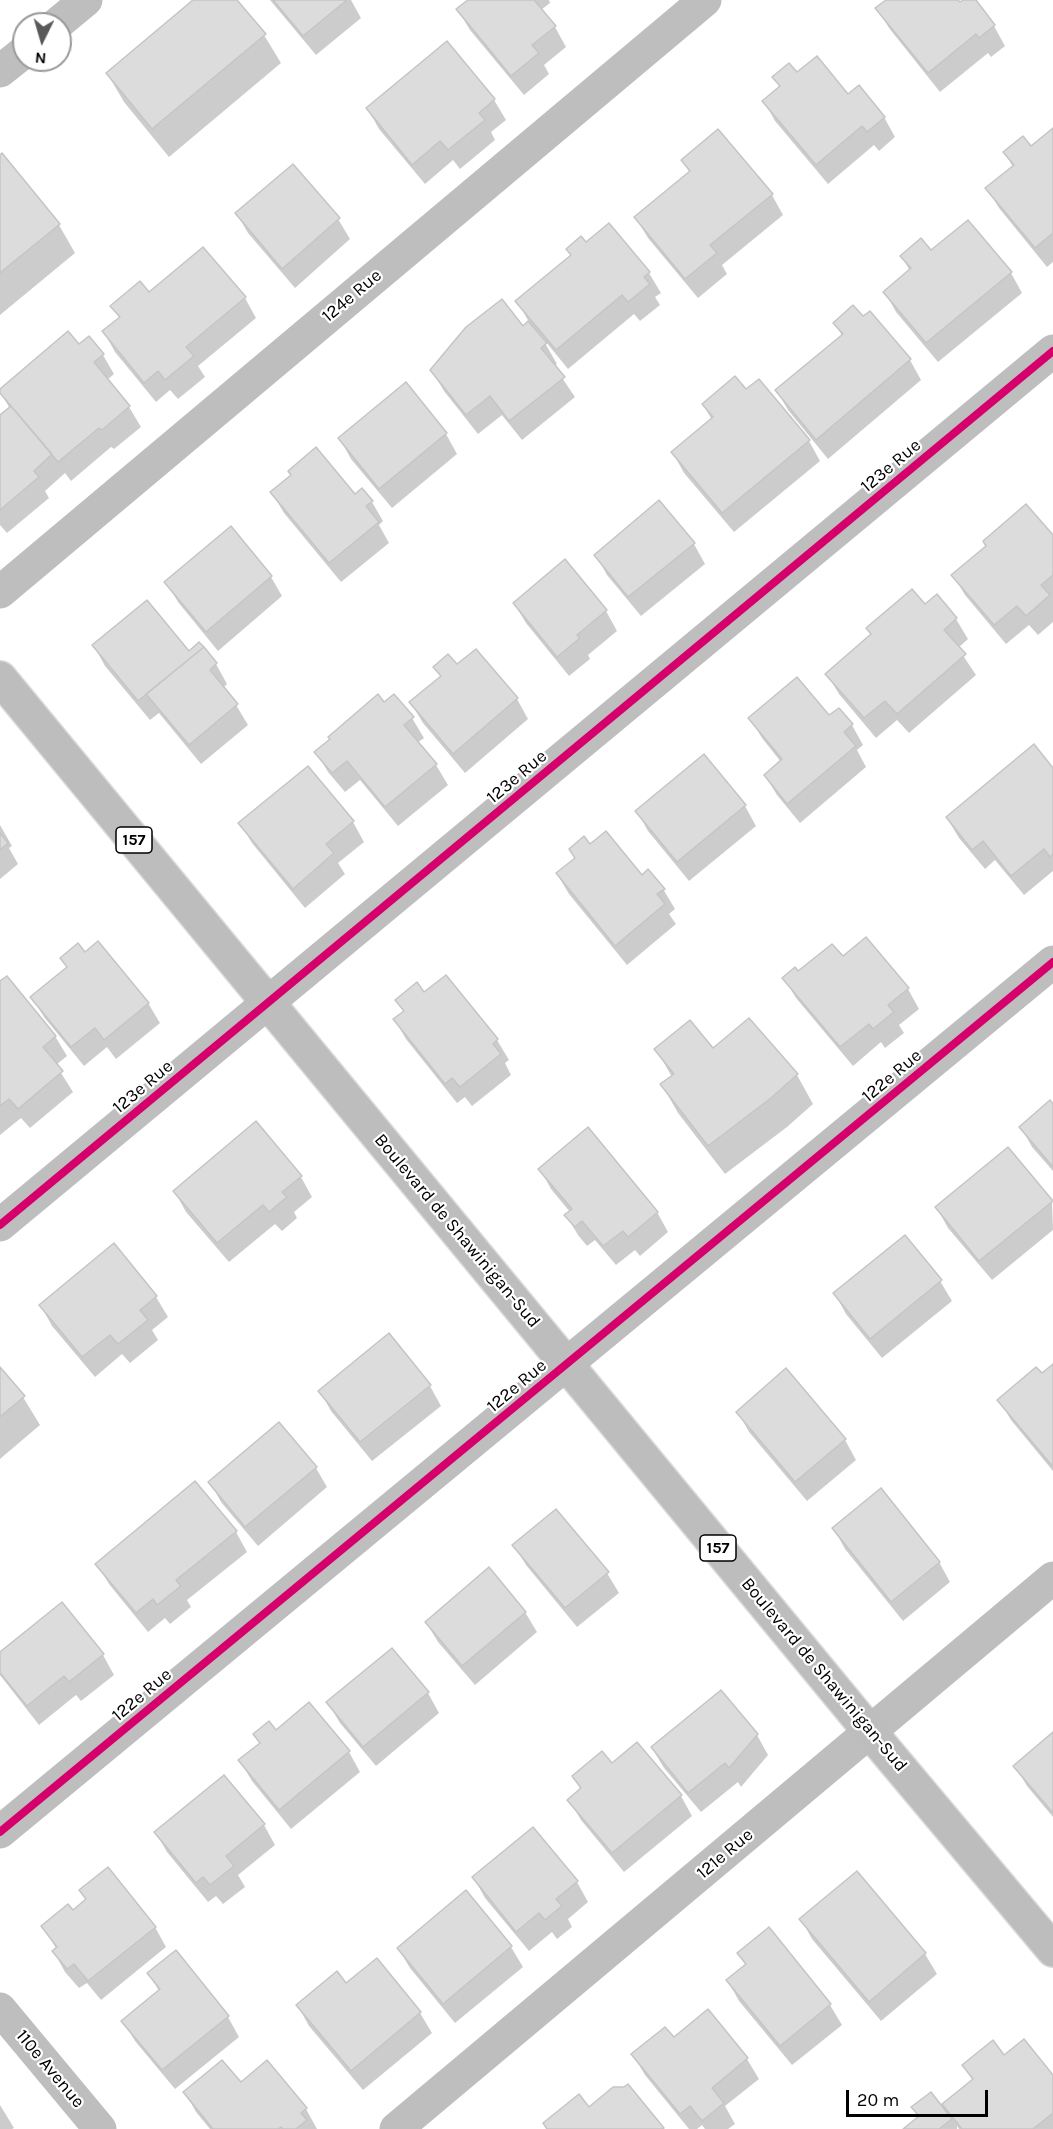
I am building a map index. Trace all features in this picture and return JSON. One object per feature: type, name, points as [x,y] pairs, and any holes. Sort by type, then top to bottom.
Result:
[{"type":"main road","name":"Boulevard de Shawinigan-Sud","points":[[0,678],[870,1732],[1053,1950]]},
{"type":"street","points":[[72,12],[86,0]]},
{"type":"street","name":"124e Rue","points":[[0,592],[705,0]]},
{"type":"street","points":[[0,71],[12,61]]},
{"type":"street","name":"123e Rue","points":[[0,1225],[1053,351]]},
{"type":"street","name":"122e Rue","points":[[0,1832],[1053,962]]},
{"type":"street","name":"121e Rue","points":[[396,2129],[1053,1578]]},
{"type":"street","name":"110e Avenue","points":[[0,2008],[100,2129]]},
{"type":"building","points":[[193,0],[237,0],[266,34],[152,129],[106,73]]},
{"type":"building","points":[[273,0],[347,0],[303,36]]},
{"type":"building","points":[[468,0],[534,0],[556,26],[532,45],[539,53],[511,76],[456,9]]},
{"type":"building","points":[[886,0],[958,0],[960,2],[976,0],[995,25],[979,38],[976,34],[928,73],[875,8]]},
{"type":"building","points":[[447,41],[495,99],[479,113],[485,120],[448,150],[440,141],[412,165],[366,108]]},
{"type":"building","points":[[817,56],[848,94],[859,85],[885,117],[867,132],[862,126],[816,165],[762,101],[780,86],[772,77],[789,63],[797,72]]},
{"type":"building","points":[[1053,128],[1053,233],[1035,248],[985,188],[1014,165],[1003,152],[1023,136],[1031,146]]},
{"type":"building","points":[[718,129],[773,194],[710,245],[717,253],[685,279],[634,217],[690,171],[681,160]]},
{"type":"building","points":[[2,153],[60,224],[0,273],[0,155]]},
{"type":"building","points":[[293,164],[340,218],[282,269],[235,213]]},
{"type":"building","points":[[968,220],[1012,272],[926,343],[883,292],[911,268],[900,256],[921,238],[931,250]]},
{"type":"building","points":[[609,223],[650,272],[644,277],[650,284],[628,302],[622,295],[556,350],[515,301],[571,255],[566,249],[581,236],[586,242]]},
{"type":"building","points":[[203,247],[246,297],[186,347],[194,356],[165,380],[158,371],[144,383],[102,331],[120,317],[110,306],[140,281],[149,292]]},
{"type":"building","points":[[502,299],[523,326],[528,321],[547,343],[541,348],[565,377],[509,421],[490,396],[466,415],[430,370],[466,327]]},
{"type":"building","points":[[853,305],[863,316],[870,311],[911,359],[816,440],[775,390],[843,334],[833,323]]},
{"type":"building","points":[[68,331],[79,344],[89,336],[104,354],[94,362],[130,406],[58,462],[0,393],[0,389]]},
{"type":"building","points":[[735,376],[746,389],[759,379],[810,440],[722,513],[671,452],[713,417],[702,404]]},
{"type":"building","points":[[406,382],[447,433],[379,489],[338,438]]},
{"type":"building","points":[[11,406],[52,454],[34,471],[39,477],[0,510],[0,415]]},
{"type":"building","points":[[316,447],[355,494],[362,488],[373,501],[366,506],[379,522],[329,563],[270,492],[291,475],[288,471]]},
{"type":"building","points":[[659,500],[695,543],[628,597],[594,555]]},
{"type":"building","points":[[1026,504],[1053,535],[1053,575],[1041,585],[1050,595],[1026,616],[1017,606],[994,625],[951,575],[986,546],[983,541]]},
{"type":"building","points":[[231,526],[272,576],[206,632],[164,582]]},
{"type":"building","points":[[565,559],[607,610],[577,635],[580,638],[557,657],[513,603]]},
{"type":"building","points":[[912,589],[925,604],[937,594],[957,618],[944,630],[966,654],[897,714],[885,701],[864,718],[825,674],[871,634],[866,628]]},
{"type":"building","points":[[147,600],[189,651],[199,642],[204,647],[138,701],[92,645]]},
{"type":"building","points":[[204,647],[217,663],[210,670],[238,704],[189,745],[146,694]]},
{"type":"building","points":[[476,649],[518,698],[453,754],[409,702],[441,676],[433,667],[448,654],[457,664]]},
{"type":"building","points":[[797,677],[829,715],[839,708],[853,724],[844,732],[856,746],[787,804],[764,775],[782,759],[748,718]]},
{"type":"building","points":[[378,694],[384,702],[394,694],[414,717],[404,725],[437,764],[385,807],[347,761],[332,773],[314,752]]},
{"type":"building","points":[[1034,744],[1053,768],[1053,854],[1050,857],[1044,849],[1011,876],[983,841],[972,850],[946,817]]},
{"type":"building","points":[[704,754],[746,805],[677,862],[635,811]]},
{"type":"building","points":[[308,766],[354,821],[326,844],[334,853],[293,889],[238,823]]},
{"type":"building","points":[[606,831],[642,875],[648,869],[665,889],[657,894],[665,904],[615,946],[556,873],[575,858],[569,849],[584,836],[590,844]]},
{"type":"building","points":[[0,833],[8,843],[0,850]]},
{"type":"building","points":[[866,937],[909,988],[888,1005],[894,1012],[873,1029],[869,1024],[840,1047],[782,978],[795,967],[798,971],[832,944],[843,956]]},
{"type":"building","points":[[98,941],[149,1003],[104,1040],[95,1028],[71,1047],[30,997],[67,967],[60,958],[78,943],[85,952]]},
{"type":"building","points":[[446,975],[498,1039],[493,1044],[501,1054],[460,1087],[452,1078],[445,1084],[393,1019],[404,1011],[395,1000],[417,982],[424,992]]},
{"type":"building","points":[[7,976],[56,1036],[43,1047],[63,1071],[18,1109],[9,1099],[0,1106],[0,981]]},
{"type":"building","points":[[749,1018],[798,1074],[771,1098],[708,1146],[660,1084],[674,1074],[654,1049],[690,1020],[713,1048]]},
{"type":"building","points":[[1050,1100],[1053,1104],[1053,1167],[1019,1127]]},
{"type":"building","points":[[256,1121],[302,1176],[282,1192],[287,1197],[269,1212],[263,1205],[217,1243],[173,1191]]},
{"type":"building","points":[[588,1127],[658,1212],[628,1237],[623,1231],[603,1246],[582,1221],[575,1227],[564,1215],[572,1209],[538,1169]]},
{"type":"building","points":[[1008,1147],[1053,1201],[979,1261],[935,1207]]},
{"type":"building","points":[[905,1235],[942,1280],[870,1339],[833,1293]]},
{"type":"building","points":[[114,1243],[157,1296],[140,1310],[148,1320],[118,1344],[110,1335],[82,1357],[39,1305]]},
{"type":"building","points":[[389,1333],[431,1385],[360,1442],[318,1391]]},
{"type":"building","points":[[1053,1364],[1053,1467],[997,1400],[1036,1367],[1042,1373]]},
{"type":"building","points":[[0,1367],[25,1396],[0,1417]]},
{"type":"building","points":[[786,1368],[846,1439],[795,1482],[736,1412]]},
{"type":"building","points":[[279,1422],[317,1467],[245,1527],[208,1482]]},
{"type":"building","points":[[195,1481],[237,1531],[176,1580],[181,1586],[157,1605],[153,1599],[136,1613],[95,1564]]},
{"type":"building","points":[[881,1488],[940,1562],[891,1602],[832,1528]]},
{"type":"building","points":[[556,1509],[609,1572],[565,1608],[512,1545]]},
{"type":"building","points":[[489,1567],[526,1612],[462,1666],[425,1622]]},
{"type":"building","points":[[62,1602],[104,1654],[69,1682],[64,1676],[27,1706],[0,1673],[0,1652]]},
{"type":"building","points":[[392,1648],[429,1692],[363,1747],[326,1702]]},
{"type":"building","points":[[721,1690],[758,1734],[729,1768],[725,1763],[688,1793],[651,1747]]},
{"type":"building","points":[[309,1702],[350,1751],[279,1810],[238,1760],[260,1743],[253,1734],[269,1721],[276,1730]]},
{"type":"building","points":[[1053,1732],[1053,1813],[1013,1766]]},
{"type":"building","points":[[637,1742],[682,1795],[612,1853],[567,1800],[581,1788],[572,1776],[602,1751],[612,1763]]},
{"type":"building","points":[[224,1775],[265,1824],[226,1856],[234,1866],[210,1885],[203,1877],[196,1883],[154,1832]]},
{"type":"building","points":[[533,1827],[578,1881],[556,1899],[562,1906],[545,1920],[539,1913],[516,1932],[472,1877]]},
{"type":"building","points":[[108,1867],[156,1927],[88,1981],[74,1964],[67,1969],[52,1951],[57,1947],[41,1926],[68,1904],[73,1910],[86,1899],[79,1890]]},
{"type":"building","points":[[857,1871],[926,1953],[869,2002],[799,1919]]},
{"type":"building","points":[[466,1890],[512,1946],[443,2004],[397,1948]]},
{"type":"building","points":[[769,1927],[831,2004],[780,2046],[726,1980],[746,1964],[737,1953]]},
{"type":"building","points":[[176,1950],[229,2016],[162,2070],[121,2021],[160,1989],[147,1973]]},
{"type":"building","points":[[377,1958],[421,2012],[351,2071],[296,2005],[337,1971],[346,1983]]},
{"type":"building","points":[[708,2009],[748,2058],[712,2088],[724,2103],[702,2121],[690,2106],[680,2114],[631,2054],[665,2027],[674,2037]]},
{"type":"building","points":[[1024,2039],[1053,2075],[1053,2113],[1033,2129],[962,2129],[942,2104],[973,2079],[962,2065],[993,2040],[1004,2055]]},
{"type":"building","points":[[222,2060],[241,2082],[267,2060],[307,2108],[301,2113],[307,2120],[296,2129],[281,2127],[278,2129],[213,2129],[183,2092]]},
{"type":"building","points":[[628,2084],[664,2128],[547,2129],[543,2123],[579,2094],[589,2107],[613,2087],[624,2087]]},
{"type":"building","points":[[931,2092],[952,2119],[939,2129],[903,2129],[919,2116],[911,2107]]},
{"type":"cycle path","points":[[0,1225],[1053,351]]},
{"type":"cycle path","points":[[0,1832],[1053,962]]}]
